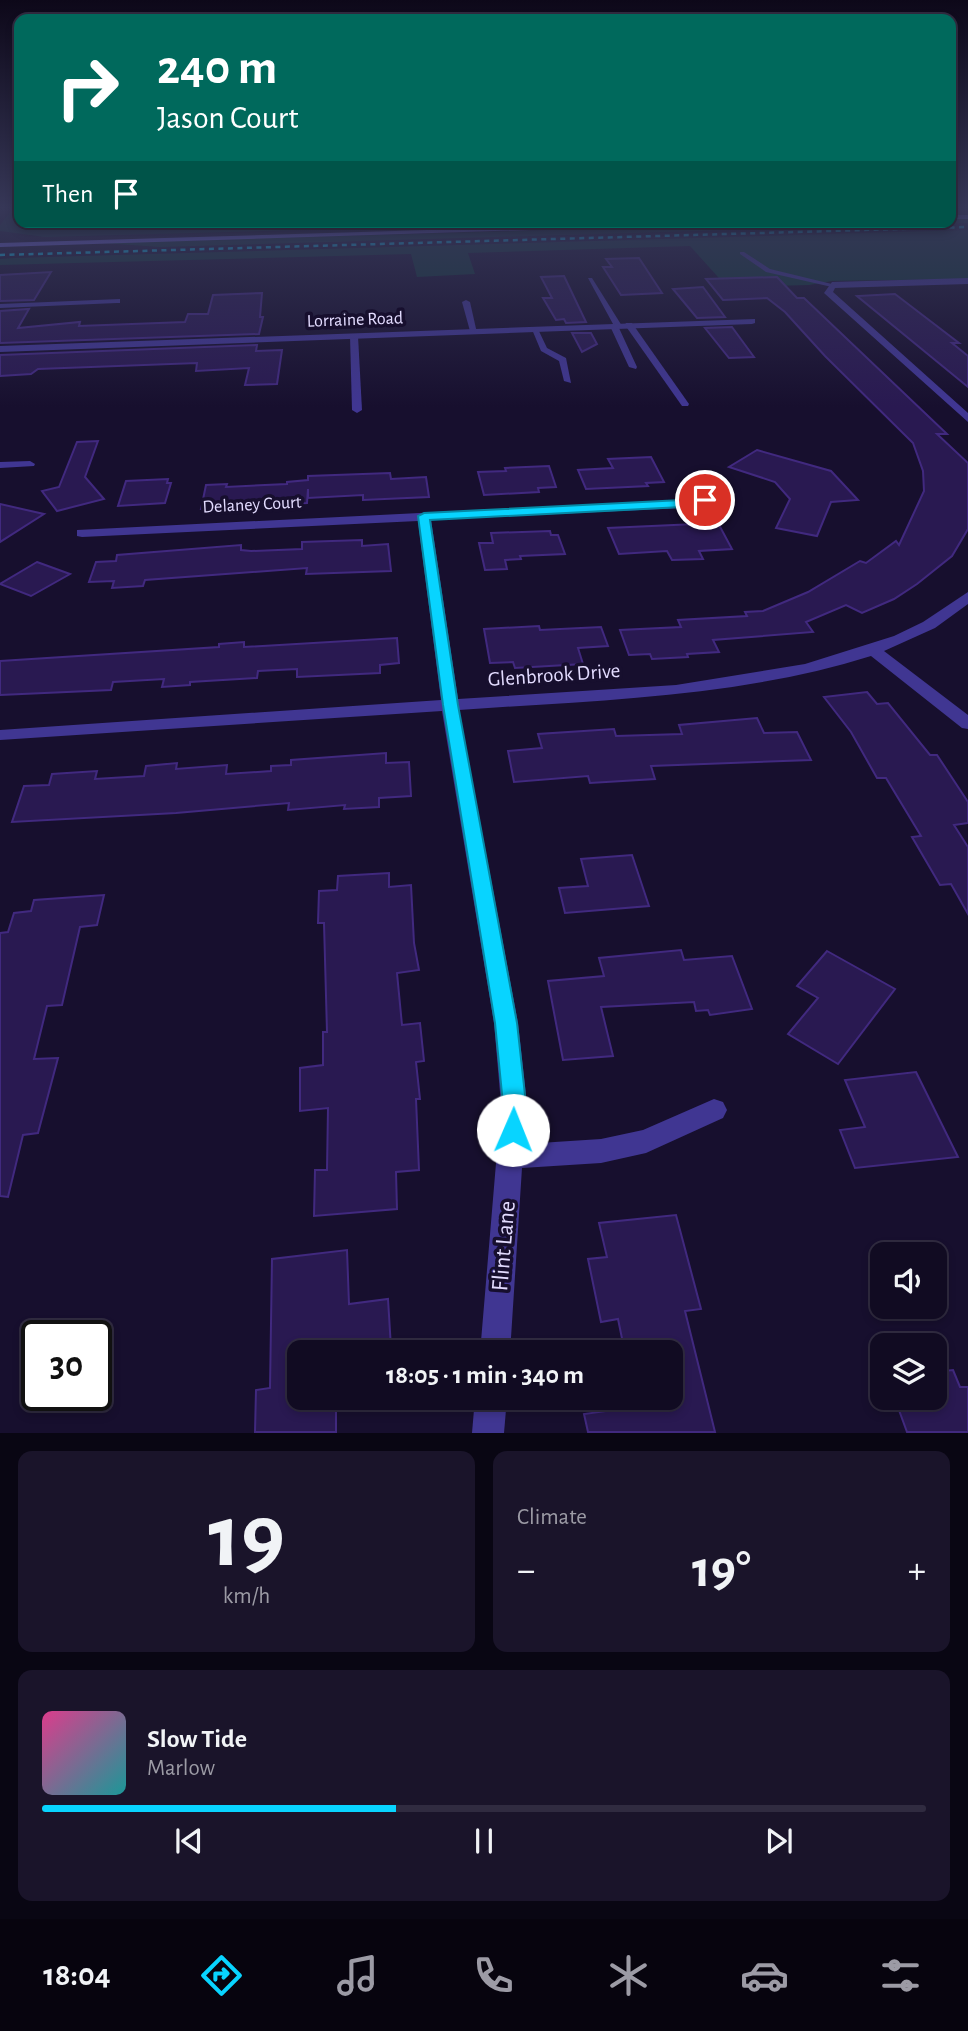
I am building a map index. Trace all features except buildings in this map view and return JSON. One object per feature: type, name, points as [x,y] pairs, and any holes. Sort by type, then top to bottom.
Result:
[{"type":"street","points":[[830,289],[968,281]]},
{"type":"street","points":[[830,289],[968,419]]},
{"type":"street","name":"Lorraine Road","points":[[0,349],[752,321]]},
{"type":"street","name":"Delaney Court","points":[[82,533],[682,504],[727,496]]},
{"type":"street","name":"Flint Lane","points":[[424,516],[450,705],[506,1023],[514,1104],[496,1340]]},
{"type":"street","name":"Glenbrook Drive","points":[[0,735],[676,690],[764,679],[873,650],[930,624],[968,597]]},
{"type":"street","points":[[873,650],[968,724]]},
{"type":"street","points":[[511,1157],[601,1151],[635,1144],[714,1110]]},
{"type":"street","points":[[488,1433],[490,1410]]},
{"type":"lane","points":[[774,273],[830,289]]},
{"type":"lane","points":[[590,279],[621,326],[685,404]]},
{"type":"lane","points":[[0,306],[117,300]]},
{"type":"lane","points":[[466,302],[474,331]]},
{"type":"lane","points":[[621,326],[634,367]]},
{"type":"lane","points":[[534,329],[544,349],[563,360],[568,381]]},
{"type":"lane","points":[[354,336],[357,410]]},
{"type":"lane","points":[[0,466],[30,464]]},
{"type":"green space","points":[[416,273],[475,274],[417,277]]},
{"type":"green space","points":[[714,273],[968,273],[968,279],[832,281],[809,285],[727,287]]},
{"type":"route","points":[[513,1130],[514,1104],[506,1023],[450,705],[424,516],[682,504],[705,500]]}]
